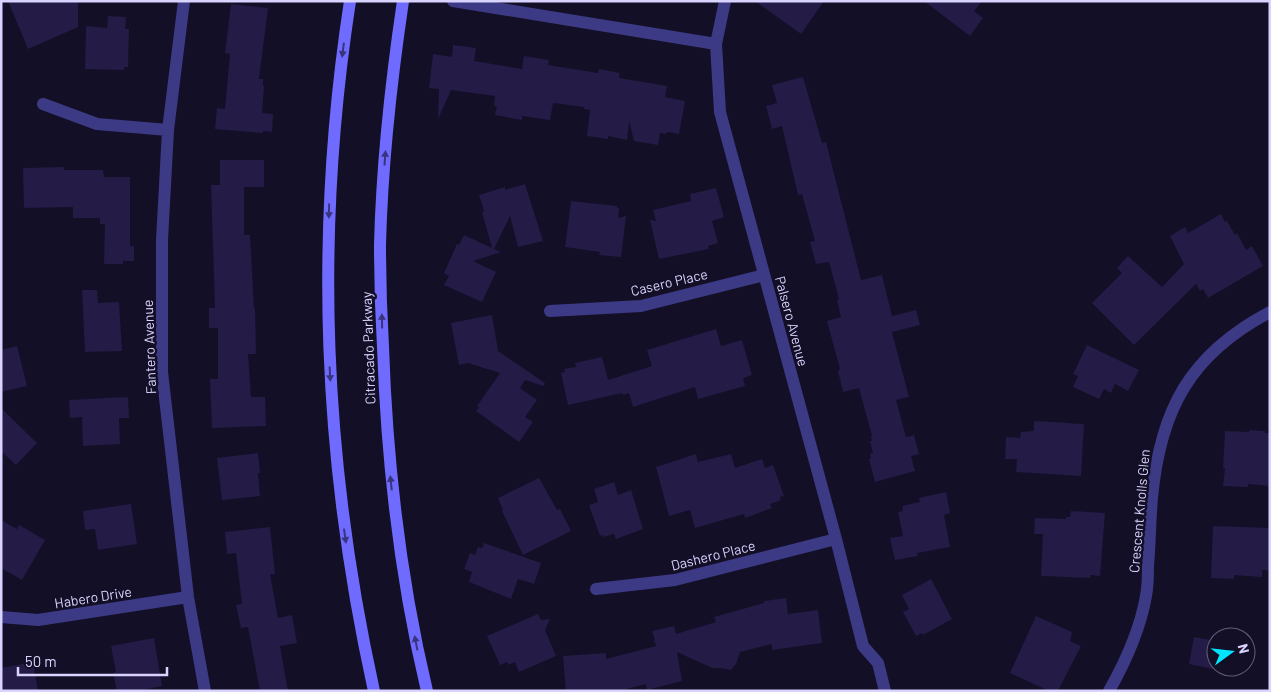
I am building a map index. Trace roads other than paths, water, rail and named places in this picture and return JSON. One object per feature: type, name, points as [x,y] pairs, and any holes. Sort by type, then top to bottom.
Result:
[{"type":"street","name":"Fantero Avenue","points":[[184,1],[168,130],[162,240],[162,372],[188,597],[205,691]]},
{"type":"street","points":[[350,1],[336,100],[330,191],[328,288],[330,374],[336,456],[345,536],[357,611],[374,691]]},
{"type":"street","name":"Citracado Parkway","points":[[403,1],[389,98],[380,246],[382,325],[385,408],[391,484],[416,644],[427,691]]},
{"type":"street","points":[[453,1],[716,44]]},
{"type":"street","name":"Palsero Avenue","points":[[725,1],[716,44],[720,112],[836,539],[863,646],[878,663],[885,691]]},
{"type":"street","points":[[43,104],[97,124],[168,130]]},
{"type":"street","name":"Casero Place","points":[[550,311],[641,306],[764,275]]},
{"type":"street","name":"Crescent Knolls Glen","points":[[1109,691],[1136,635],[1147,595],[1152,498],[1158,452],[1176,401],[1194,373],[1223,343],[1236,332],[1270,312]]},
{"type":"street","name":"Dashero Place","points":[[596,589],[675,580],[836,539]]},
{"type":"street","name":"Habero Drive","points":[[1,617],[38,620],[188,597]]}]
